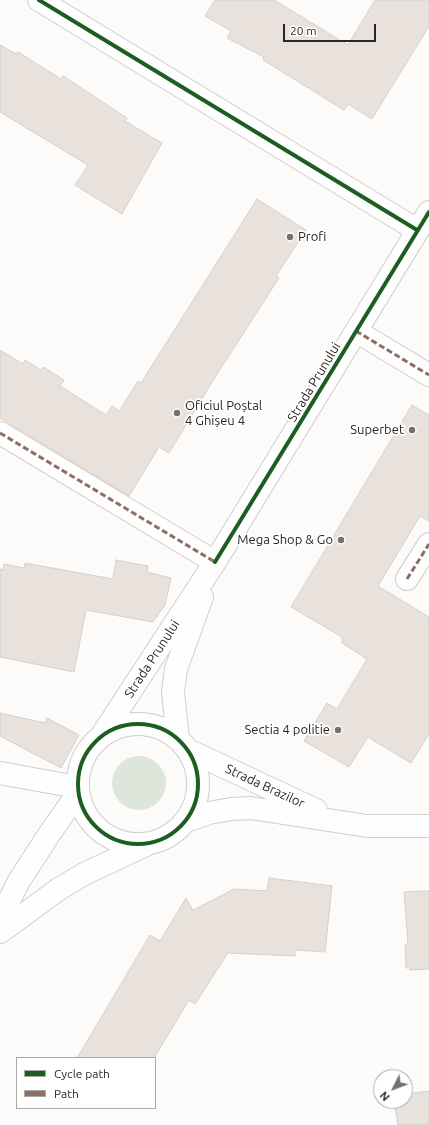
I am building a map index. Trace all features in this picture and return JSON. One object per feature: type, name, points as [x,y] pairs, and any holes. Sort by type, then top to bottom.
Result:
[{"type":"street","points":[[40,0],[418,230]]},
{"type":"street","name":"Strada Prunului","points":[[102,735],[215,562],[429,212]]},
{"type":"street","points":[[356,331],[429,375]]},
{"type":"street","points":[[0,432],[215,562]]},
{"type":"street","points":[[407,579],[429,544]]},
{"type":"street","name":"Strada Prunului","points":[[183,744],[173,692],[176,669],[215,562]]},
{"type":"street","points":[[0,932],[59,889],[84,874],[147,844],[162,840],[176,832],[186,821],[196,805],[199,786],[196,767],[183,744],[165,730],[149,724],[132,724],[116,728],[102,735],[91,746],[84,758],[79,772],[78,790],[84,811],[95,826],[110,838],[128,844],[147,844]]},
{"type":"street","name":"Strada Brazilor","points":[[183,744],[341,822]]},
{"type":"street","points":[[0,773],[78,790]]},
{"type":"street","points":[[0,918],[19,881],[78,790]]},
{"type":"street","name":"Strada Brazilor","points":[[186,821],[209,813],[231,809],[251,808],[368,826],[429,826]]},
{"type":"shaded area","points":[[139,756],[149,758],[158,764],[164,773],[166,783],[164,793],[158,802],[149,808],[139,810],[129,808],[120,802],[114,793],[112,783],[114,773],[120,764],[129,758]]},
{"type":"building","points":[[215,0],[274,0],[348,45],[375,0],[429,0],[429,26],[372,119],[348,104],[344,110],[263,60],[264,57],[227,38],[231,31],[205,16]]},
{"type":"building","points":[[0,45],[16,54],[18,52],[61,79],[63,76],[127,118],[125,121],[162,143],[122,214],[75,185],[88,165],[0,112]]},
{"type":"building","points":[[257,199],[306,230],[276,276],[279,278],[212,382],[169,453],[159,447],[129,496],[0,418],[0,350],[23,364],[25,360],[41,370],[43,367],[64,380],[60,386],[106,415],[112,406],[119,411],[138,381],[141,383]]},
{"type":"building","points":[[412,405],[429,415],[429,521],[420,516],[378,586],[429,617],[429,734],[411,763],[368,737],[349,767],[304,741],[327,703],[337,709],[367,659],[342,643],[342,637],[291,607]]},
{"type":"building","points":[[116,560],[148,566],[147,572],[171,578],[165,605],[153,622],[86,610],[74,672],[0,657],[0,569],[3,570],[4,564],[24,568],[25,563],[113,579]]},
{"type":"building","points":[[0,713],[45,723],[47,718],[79,735],[61,768],[0,736]]},
{"type":"building","points":[[269,878],[332,886],[325,952],[295,950],[295,956],[228,953],[195,1004],[189,1000],[155,1057],[78,1057],[150,935],[160,941],[186,898],[193,910],[234,889],[267,891]]},
{"type":"building","points":[[429,891],[429,969],[410,970],[410,968],[406,968],[405,944],[408,944],[404,892]]},
{"type":"building","points":[[429,1091],[429,1125],[398,1125],[395,1109],[413,1109],[413,1093]]},
{"type":"marked path","points":[[356,331],[429,375]]},
{"type":"marked path","points":[[0,433],[215,562]]},
{"type":"marked path","points":[[407,579],[429,544]]},
{"type":"cycle path","points":[[39,0],[417,230]]},
{"type":"cycle path","points":[[215,562],[429,212]]},
{"type":"cycle path","points":[[138,724],[161,728],[181,741],[194,761],[198,784],[194,807],[181,827],[161,840],[138,844],[115,840],[95,827],[82,807],[78,784],[82,761],[95,741],[115,728],[138,724]]},
{"type":"place","name":"Profi","points":[[290,237]]},
{"type":"place","name":"Oficiul Poștal 4 Ghișeu 4","points":[[177,413]]},
{"type":"place","name":"Superbet","points":[[412,430]]},
{"type":"place","name":"Mega Shop & Go","points":[[341,540]]},
{"type":"place","name":"Sectia 4 politie","points":[[338,730]]}]
